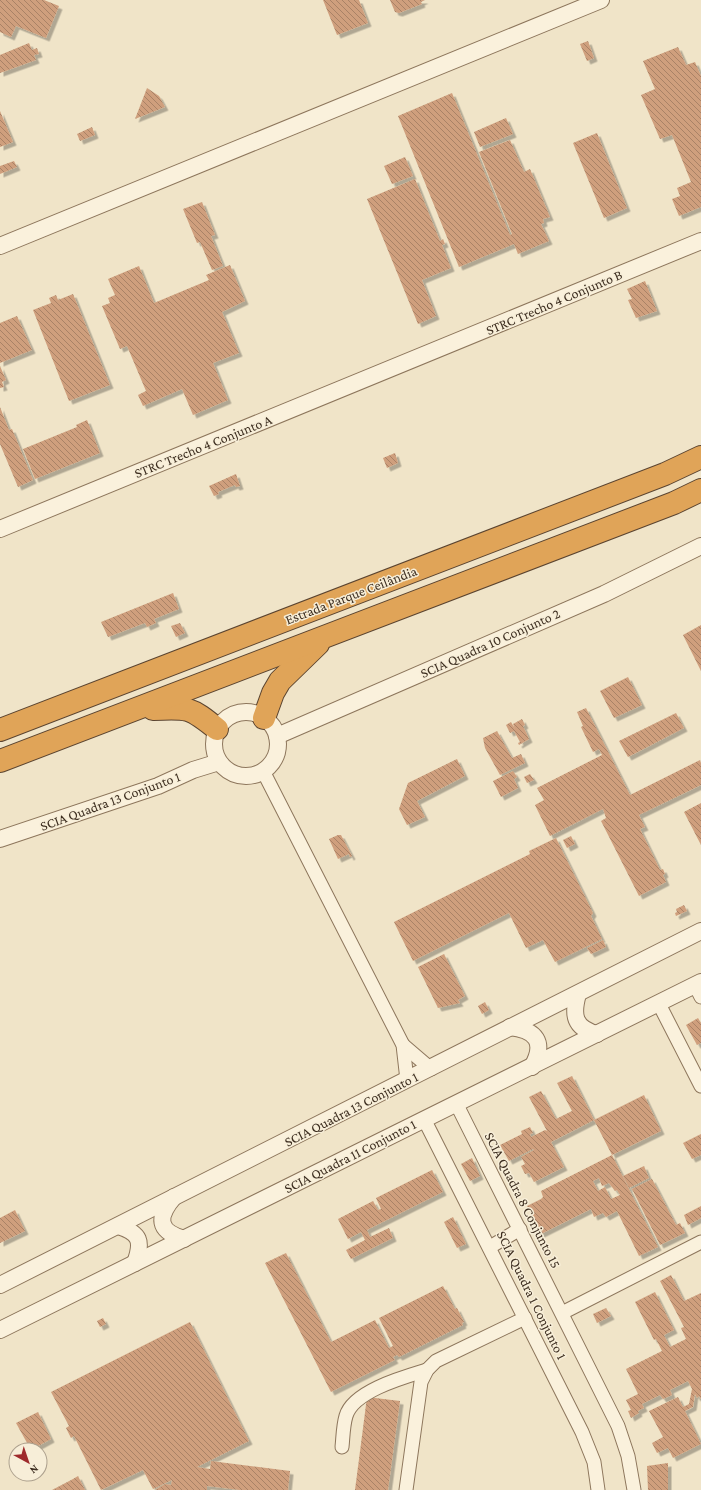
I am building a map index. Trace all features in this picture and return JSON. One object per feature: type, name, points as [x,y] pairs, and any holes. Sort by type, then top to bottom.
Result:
[{"type":"highway","name":"Estrada Parque Ceilândia","points":[[0,730],[658,477],[701,457]]},
{"type":"highway","points":[[0,762],[674,503],[701,490]]},
{"type":"highway","points":[[674,503],[701,508]]},
{"type":"highway","points":[[264,718],[273,693],[280,681],[324,637]]},
{"type":"highway","points":[[136,710],[180,708],[194,710],[218,729]]},
{"type":"street","points":[[0,246],[306,119],[601,0]]},
{"type":"street","name":"STRC Trecho 4 Conjunto B","points":[[406,363],[701,240]]},
{"type":"street","name":"STRC Trecho 4 Conjunto A","points":[[0,528],[406,363]]},
{"type":"street","name":"SCIA Quadra 10 Conjunto 2","points":[[277,736],[623,585],[701,546]]},
{"type":"street","points":[[252,712],[264,718],[272,725],[277,736],[278,747],[274,758],[263,770],[250,776],[242,776],[227,770],[219,762],[214,750],[214,738],[218,729],[226,719],[238,713],[252,712]]},
{"type":"street","name":"SCIA Quadra 13 Conjunto 1","points":[[0,839],[158,786],[193,770],[219,762]]},
{"type":"street","points":[[263,770],[402,1045],[407,1080]]},
{"type":"street","name":"SCIA Quadra 13 Conjunto 1","points":[[0,1285],[431,1069],[701,931]]},
{"type":"street","name":"SCIA Quadra 11 Conjunto 1","points":[[0,1330],[597,1034],[659,1004],[699,988]]},
{"type":"street","points":[[578,994],[574,1006],[575,1015],[579,1025],[588,1032],[597,1034]]},
{"type":"street","points":[[659,1004],[701,1086]]},
{"type":"street","points":[[510,1028],[524,1029],[533,1035],[539,1046],[539,1056],[532,1067]]},
{"type":"street","points":[[402,1045],[431,1069]]},
{"type":"street","name":"SCIA Quadra 8 Conjunto 15","points":[[456,1103],[618,1426],[628,1456],[634,1490]]},
{"type":"street","name":"SCIA Quadra 1 Conjunto 1","points":[[424,1119],[490,1247],[582,1432],[594,1462],[598,1490]]},
{"type":"street","points":[[174,1197],[165,1208],[162,1218],[165,1229],[171,1235],[184,1239]]},
{"type":"street","points":[[118,1226],[130,1230],[140,1243],[135,1263]]},
{"type":"street","points":[[490,1247],[520,1229]]},
{"type":"street","points":[[562,1313],[701,1242]]},
{"type":"street","points":[[406,1490],[421,1382],[427,1370],[436,1361],[525,1318]]},
{"type":"street","points":[[342,1447],[346,1416],[351,1405],[363,1395],[404,1377],[427,1370]]},
{"type":"building","points":[[0,0],[44,0],[59,6],[46,38],[16,26],[11,37],[0,32]]},
{"type":"building","points":[[323,0],[359,0],[368,23],[337,35]]},
{"type":"building","points":[[390,0],[425,0],[421,2],[422,4],[399,13],[395,12]]},
{"type":"building","points":[[588,41],[594,58],[587,61],[580,44]]},
{"type":"building","points":[[29,43],[32,50],[37,48],[39,54],[34,55],[36,60],[0,73],[0,55]]},
{"type":"building","points":[[678,47],[686,65],[695,62],[701,76],[701,207],[679,216],[672,199],[680,196],[677,188],[691,182],[672,135],[660,139],[641,95],[655,89],[643,61]]},
{"type":"building","points":[[147,88],[159,96],[165,107],[135,119]]},
{"type":"building","points":[[452,93],[510,235],[512,234],[479,152],[510,140],[524,172],[530,169],[550,217],[543,219],[544,223],[541,224],[549,241],[518,254],[514,244],[459,267],[398,116]]},
{"type":"building","points":[[0,111],[13,142],[0,147]]},
{"type":"building","points":[[506,118],[513,134],[480,147],[474,132]]},
{"type":"building","points":[[92,127],[95,135],[80,141],[77,134]]},
{"type":"building","points":[[597,133],[627,208],[604,218],[573,143]]},
{"type":"building","points":[[405,157],[413,176],[392,184],[384,166]]},
{"type":"building","points":[[14,161],[17,167],[0,174],[0,166]]},
{"type":"building","points":[[415,179],[440,241],[443,239],[445,244],[442,245],[451,268],[422,280],[436,316],[418,324],[367,199]]},
{"type":"building","points":[[202,202],[215,235],[211,236],[223,266],[212,270],[200,242],[197,243],[183,209]]},
{"type":"building","points":[[230,265],[245,301],[222,312],[239,353],[213,363],[228,400],[193,415],[182,389],[143,406],[138,395],[146,391],[127,346],[120,349],[102,306],[110,303],[108,298],[115,295],[108,279],[139,266],[154,303],[209,280],[206,275]]},
{"type":"building","points":[[645,281],[657,311],[636,318],[628,300],[632,299],[627,289]]},
{"type":"building","points":[[73,294],[110,385],[69,401],[33,310],[51,303],[49,298],[56,295],[58,300]]},
{"type":"building","points":[[17,316],[32,350],[0,363],[0,323]]},
{"type":"building","points":[[0,366],[6,380],[2,382],[4,387],[0,388]]},
{"type":"building","points":[[0,407],[9,430],[12,429],[33,480],[18,487],[0,444]]},
{"type":"building","points":[[87,420],[100,453],[35,479],[23,449],[77,427],[76,425]]},
{"type":"building","points":[[395,453],[398,463],[387,468],[383,458]]},
{"type":"building","points":[[236,474],[240,486],[236,487],[235,485],[218,492],[219,494],[214,496],[209,486]]},
{"type":"building","points":[[173,593],[179,609],[154,619],[156,623],[147,627],[145,623],[108,637],[101,622]]},
{"type":"building","points":[[180,623],[185,633],[176,637],[171,626]]},
{"type":"building","points":[[701,625],[701,671],[683,635]]},
{"type":"building","points":[[628,677],[642,705],[614,718],[600,691]]},
{"type":"building","points":[[586,708],[630,795],[700,760],[701,763],[701,785],[639,815],[645,827],[640,829],[660,870],[663,869],[665,874],[663,875],[666,882],[639,896],[601,821],[606,818],[603,809],[550,836],[535,805],[544,800],[537,788],[602,755],[599,749],[593,752],[581,727],[583,726],[577,712]]},
{"type":"building","points":[[676,713],[684,728],[628,757],[619,741]]},
{"type":"building","points":[[522,719],[525,725],[523,726],[529,739],[519,745],[518,743],[520,742],[514,731],[510,733],[506,725],[511,722],[515,729],[513,724]]},
{"type":"building","points":[[497,731],[512,758],[521,754],[525,763],[500,775],[485,748],[483,738]]},
{"type":"building","points":[[457,759],[465,776],[417,801],[425,817],[407,825],[399,809],[408,783]]},
{"type":"building","points":[[513,771],[517,777],[514,779],[518,788],[501,797],[493,781]]},
{"type":"building","points":[[530,774],[534,780],[527,783],[524,777]]},
{"type":"building","points":[[701,803],[701,845],[684,812]]},
{"type":"building","points":[[341,835],[352,856],[350,857],[349,854],[338,859],[329,839]]},
{"type":"building","points":[[571,836],[575,844],[567,848],[563,840]]},
{"type":"building","points":[[556,838],[593,913],[591,916],[602,939],[555,962],[543,940],[526,948],[509,913],[413,961],[394,922],[530,854],[529,851]]},
{"type":"building","points":[[684,905],[687,911],[676,916],[676,909]]},
{"type":"building","points":[[603,940],[606,947],[591,954],[587,948]]},
{"type":"building","points":[[444,954],[465,996],[458,1000],[460,1003],[438,1008],[418,967]]},
{"type":"building","points":[[485,1002],[489,1010],[482,1014],[478,1006]]},
{"type":"building","points":[[698,1018],[701,1023],[701,1043],[697,1045],[686,1025]]},
{"type":"building","points":[[572,1076],[594,1120],[551,1142],[564,1167],[534,1182],[529,1173],[525,1174],[521,1166],[525,1164],[521,1157],[534,1150],[533,1149],[509,1161],[500,1145],[522,1134],[521,1131],[530,1127],[533,1133],[530,1134],[531,1137],[545,1130],[547,1131],[529,1097],[541,1091],[556,1119],[572,1111],[557,1083]]},
{"type":"building","points":[[644,1095],[661,1131],[612,1155],[594,1120]]},
{"type":"building","points":[[701,1134],[701,1155],[692,1159],[683,1143]]},
{"type":"building","points":[[612,1155],[658,1247],[639,1256],[617,1211],[606,1217],[603,1213],[594,1217],[591,1209],[541,1234],[527,1206],[543,1197],[541,1191]],"holes":[[[599,1178],[602,1186],[609,1183],[620,1195],[611,1199],[605,1187],[598,1191],[593,1181]]]},
{"type":"building","points":[[472,1158],[480,1176],[470,1181],[461,1164]]},
{"type":"building","points":[[644,1166],[649,1178],[629,1188],[623,1176]]},
{"type":"building","points":[[432,1170],[443,1192],[367,1230],[370,1237],[389,1228],[393,1238],[351,1259],[346,1250],[365,1240],[361,1232],[348,1239],[338,1219],[373,1201],[378,1210],[381,1209],[376,1198]]},
{"type":"building","points":[[652,1179],[676,1225],[680,1223],[685,1233],[660,1245],[632,1189]]},
{"type":"building","points":[[701,1206],[701,1218],[688,1225],[684,1215]]},
{"type":"building","points":[[15,1210],[25,1231],[0,1243],[0,1218]]},
{"type":"building","points":[[453,1217],[466,1244],[457,1248],[444,1222]]},
{"type":"building","points":[[286,1253],[331,1342],[375,1320],[389,1348],[393,1346],[379,1318],[443,1286],[455,1309],[457,1308],[464,1322],[462,1323],[463,1325],[399,1357],[397,1355],[393,1357],[395,1360],[331,1392],[265,1263]]},
{"type":"building","points":[[671,1275],[684,1301],[701,1293],[701,1399],[699,1396],[697,1398],[695,1394],[693,1407],[685,1411],[701,1444],[673,1458],[668,1448],[657,1453],[652,1443],[663,1437],[649,1411],[678,1397],[683,1407],[689,1404],[692,1389],[688,1381],[670,1390],[672,1395],[663,1399],[660,1395],[642,1404],[644,1408],[638,1411],[639,1413],[631,1418],[628,1411],[631,1410],[626,1400],[638,1394],[626,1369],[662,1351],[656,1339],[654,1340],[635,1302],[655,1292],[674,1330],[664,1335],[670,1347],[686,1339],[681,1328],[684,1327],[660,1281]]},
{"type":"building","points":[[606,1308],[611,1316],[597,1323],[593,1314]]},
{"type":"building","points":[[103,1318],[106,1324],[100,1327],[97,1321]]},
{"type":"building","points":[[190,1322],[249,1441],[197,1467],[210,1469],[211,1461],[290,1471],[288,1490],[240,1490],[207,1486],[207,1490],[155,1490],[165,1484],[171,1485],[172,1480],[153,1489],[143,1470],[101,1490],[74,1436],[71,1438],[66,1428],[69,1426],[51,1392]]},
{"type":"building","points":[[367,1397],[400,1401],[388,1490],[355,1490]]},
{"type":"building","points":[[38,1412],[51,1439],[46,1442],[27,1442],[16,1423]]},
{"type":"building","points":[[668,1463],[668,1490],[648,1490],[647,1466]]},
{"type":"building","points":[[78,1476],[85,1490],[52,1490],[73,1479]]}]
